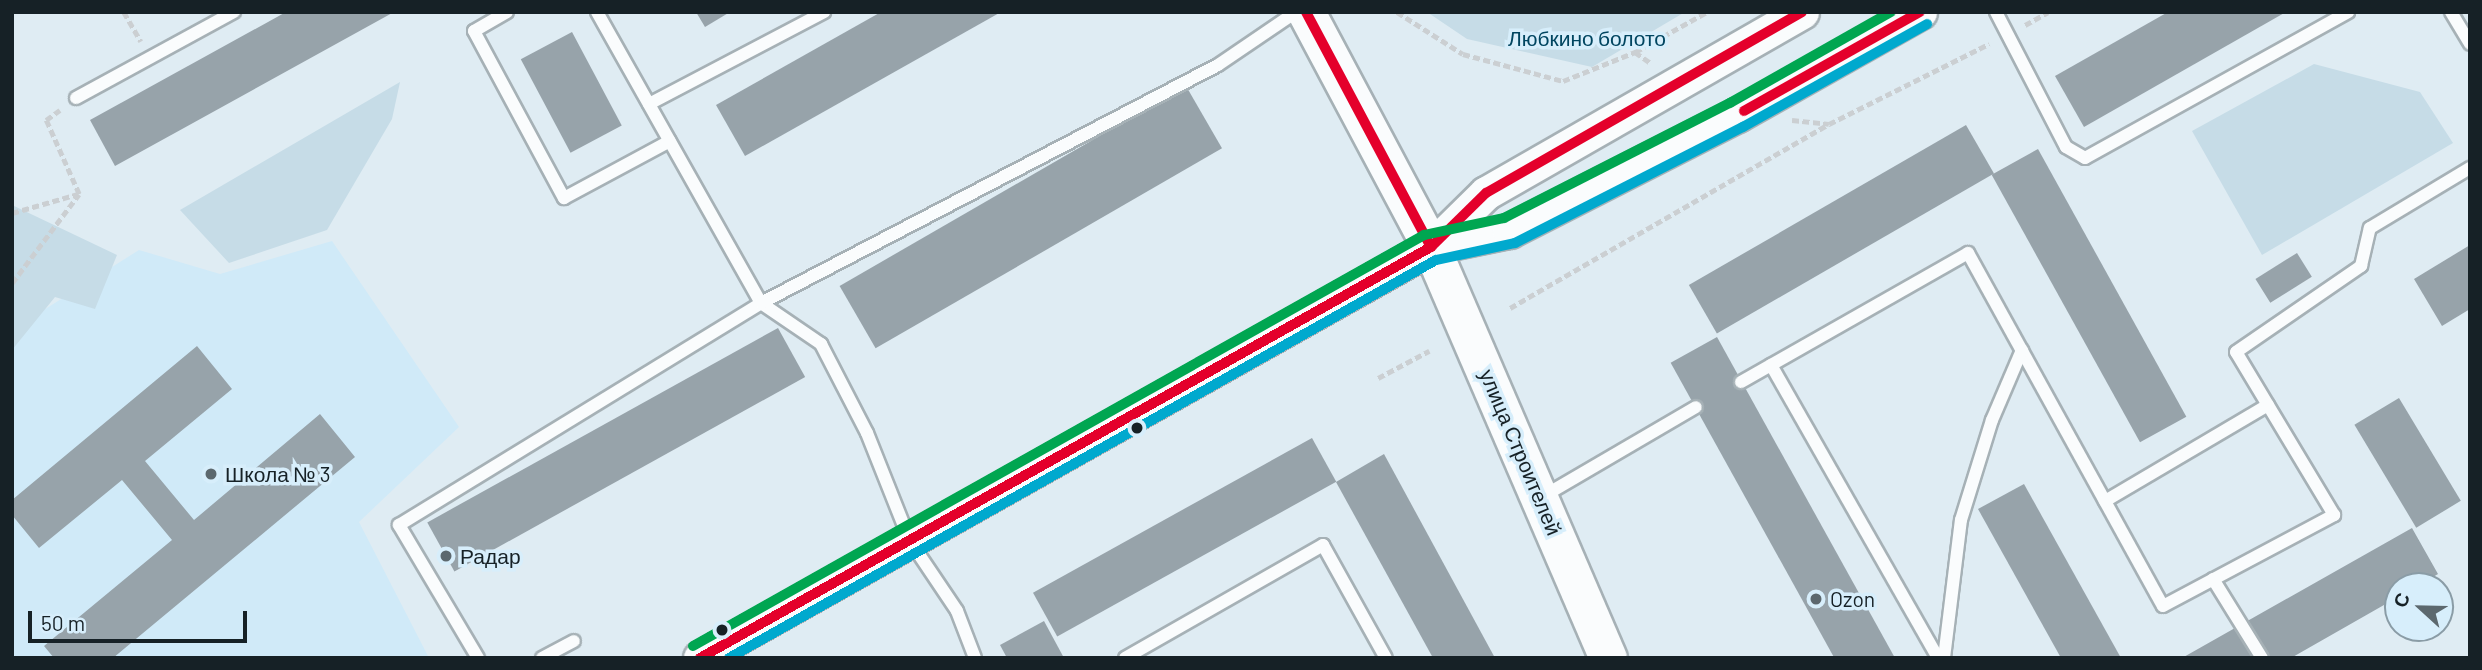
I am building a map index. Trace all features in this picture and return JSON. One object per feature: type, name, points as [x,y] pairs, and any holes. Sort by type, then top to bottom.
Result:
[{"type":"main road","name":"улица Строителей","points":[[1306,12],[1431,247],[1541,497],[1608,658]]},
{"type":"main road","points":[[700,658],[1431,247],[1486,193],[1802,12]]},
{"type":"main road","points":[[1431,247],[1509,231],[1737,115],[1920,12]]},
{"type":"lane","points":[[76,98],[234,12]]},
{"type":"lane","points":[[507,12],[474,31],[564,198],[670,141]]},
{"type":"lane","points":[[597,12],[761,303],[821,344],[867,433],[910,541],[957,611],[975,658]]},
{"type":"lane","points":[[649,104],[824,12]]},
{"type":"lane","points":[[478,658],[399,525],[761,303],[1218,65],[1296,12]]},
{"type":"lane","points":[[1996,12],[2067,148],[2085,158],[2348,12]]},
{"type":"lane","points":[[2451,12],[2470,44]]},
{"type":"lane","points":[[1741,382],[1968,253],[2163,606],[2334,515],[2236,352],[2361,266],[2370,228],[2470,168]]},
{"type":"lane","points":[[1944,658],[1961,520],[1992,420],[2022,350]]},
{"type":"lane","points":[[1771,365],[1938,658]]},
{"type":"lane","points":[[2105,501],[2268,405]]},
{"type":"lane","points":[[1541,497],[1696,407]]},
{"type":"lane","points":[[1125,658],[1323,545],[1386,658]]},
{"type":"lane","points":[[2213,579],[2262,658]]},
{"type":"lane","points":[[542,658],[574,641]]},
{"type":"path","points":[[124,12],[150,58]]},
{"type":"path","points":[[1397,12],[1463,54],[1563,81],[1635,51],[1707,12]]},
{"type":"path","points":[[1510,308],[1829,124],[2008,35],[2048,12]]},
{"type":"path","points":[[76,98],[46,120],[79,194]]},
{"type":"path","points":[[12,213],[79,194]]},
{"type":"path","points":[[12,283],[79,194]]},
{"type":"path","points":[[1378,379],[1429,351]]},
{"type":"shaded area","name":"Школа № 3","points":[[332,241],[459,427],[359,522],[429,658],[12,658],[12,330],[139,250],[220,274]]},
{"type":"green space","name":"Любкино болото","points":[[1427,12],[1685,12],[1592,67],[1467,39]]},
{"type":"green space","points":[[2314,64],[2420,92],[2453,143],[2262,255],[2192,131]]},
{"type":"green space","points":[[400,82],[392,119],[327,230],[229,263],[180,210]]},
{"type":"green space","points":[[12,205],[117,255],[95,309],[55,297],[12,350]]},
{"type":"building","points":[[286,12],[394,12],[115,166],[90,120]]},
{"type":"building","points":[[696,12],[730,12],[705,27]]},
{"type":"building","points":[[881,12],[1001,12],[745,156],[716,105]]},
{"type":"building","points":[[2168,12],[2286,12],[2084,127],[2055,76]]},
{"type":"building","points":[[572,32],[622,126],[571,153],[521,59]]},
{"type":"building","points":[[1186,86],[1222,148],[876,348],[840,286]]},
{"type":"building","points":[[1966,125],[1994,173],[1717,333],[1689,285]]},
{"type":"building","points":[[2038,149],[2186,417],[2140,442],[1992,175]]},
{"type":"building","points":[[2470,245],[2470,309],[2442,326],[2414,279]]},
{"type":"building","points":[[2297,253],[2312,277],[2270,303],[2255,279]]},
{"type":"building","points":[[778,328],[805,377],[454,571],[427,522]]},
{"type":"building","points":[[1717,337],[1894,657],[1834,658],[1671,363]]},
{"type":"building","points":[[197,346],[232,389],[145,461],[194,520],[320,414],[355,457],[113,658],[54,658],[44,646],[172,540],[122,480],[39,548],[12,515],[12,500]]},
{"type":"building","points":[[2399,398],[2461,501],[2416,528],[2354,425]]},
{"type":"building","points":[[1312,438],[1336,482],[1057,636],[1033,593]]},
{"type":"building","points":[[1384,454],[1495,658],[1433,658],[1336,482]]},
{"type":"building","points":[[2024,484],[2121,658],[2061,658],[1978,509]]},
{"type":"building","points":[[2412,528],[2437,572],[2384,572],[2384,605],[2291,658],[2182,658]]},
{"type":"building","points":[[1044,621],[1064,658],[1007,658],[1000,645]]},
{"type":"transit line","points":[[1306,12],[1431,247]]},
{"type":"transit line","points":[[700,658],[1431,247],[1486,193],[1802,12]]},
{"type":"transit line","points":[[693,646],[1424,235],[1504,218],[1730,103],[1891,12]]},
{"type":"transit line","points":[[1744,111],[1920,12]]},
{"type":"transit line","points":[[729,658],[1436,260],[1515,243],[1743,127],[1927,24]]},
{"type":"place","name":"Школа № 3","points":[[211,474]]},
{"type":"place","name":"Радар","points":[[446,556]]},
{"type":"place","name":"Ozon","points":[[1816,599]]}]
